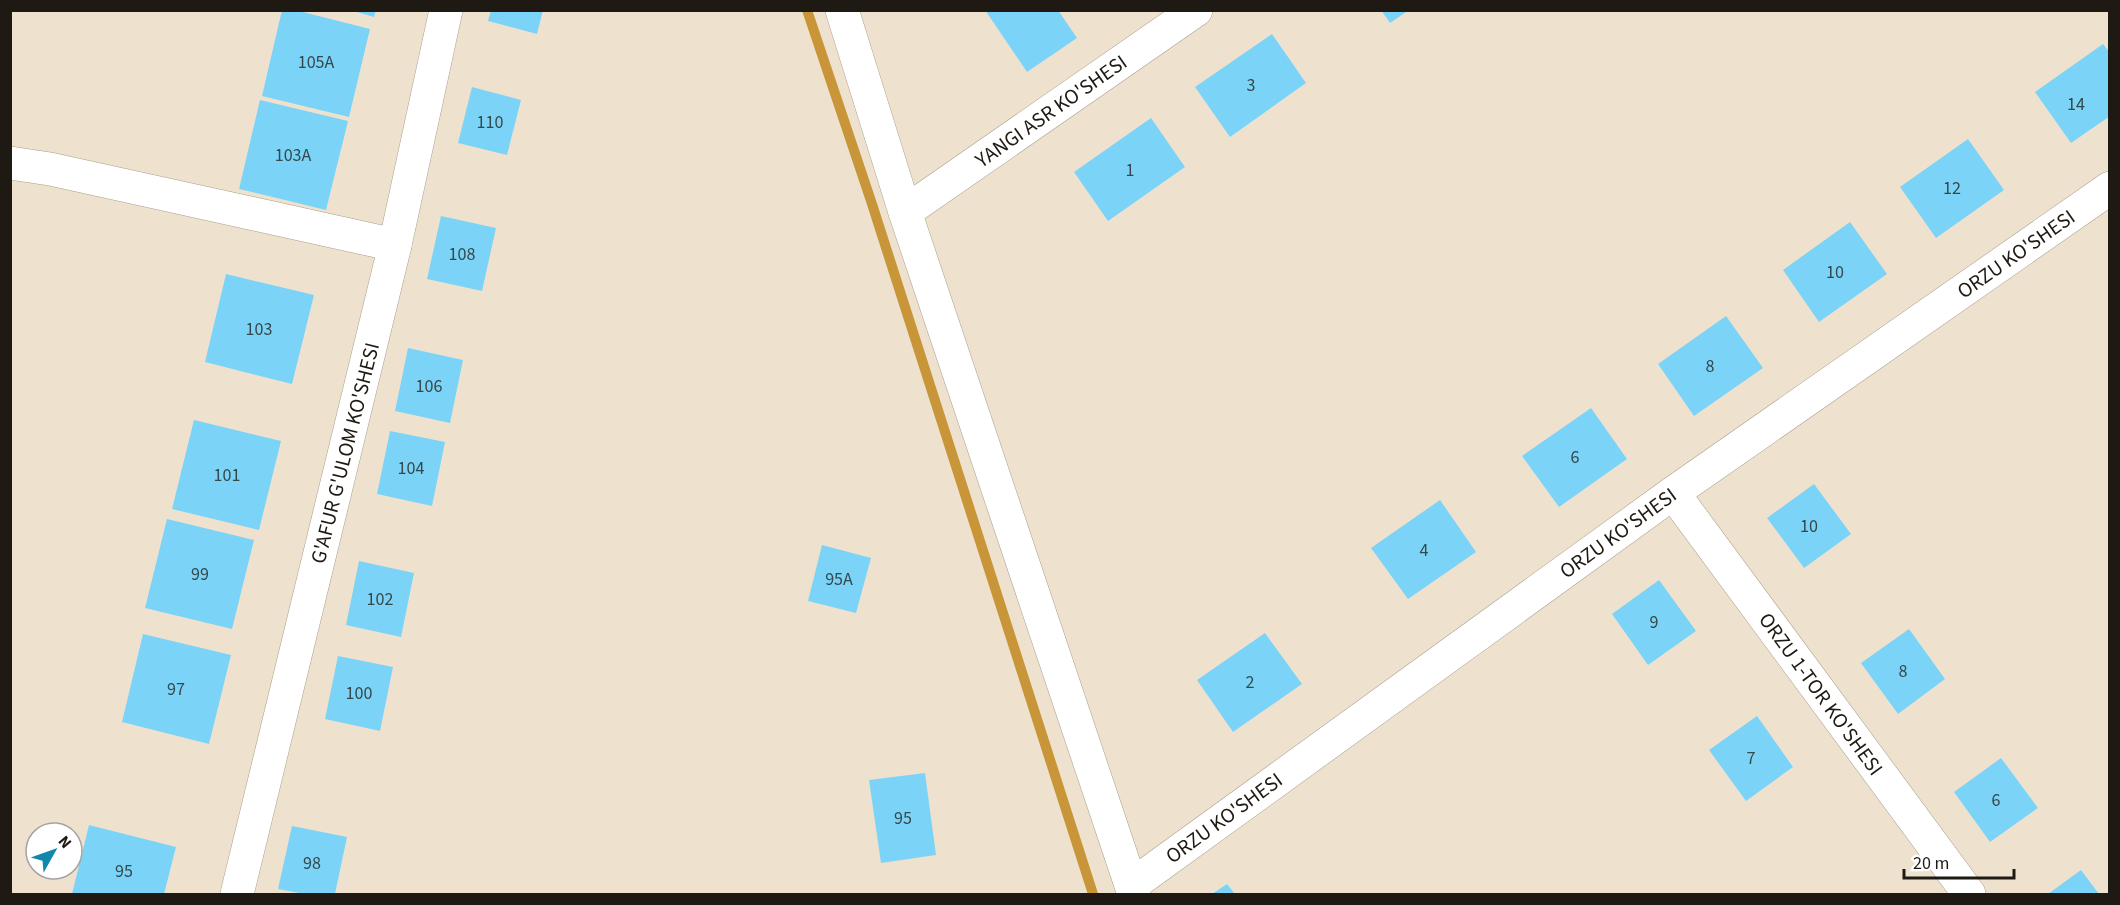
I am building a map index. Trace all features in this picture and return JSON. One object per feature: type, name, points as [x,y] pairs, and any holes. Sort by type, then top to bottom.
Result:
[{"type":"street","name":"G'AFUR G'ULOM KO'SHESI","points":[[237,894],[395,245],[446,10]]},
{"type":"street","points":[[842,10],[905,212],[1133,890]]},
{"type":"street","name":"YANGI ASR KO'SHESI","points":[[905,212],[1196,10]]},
{"type":"street","points":[[10,163],[50,169],[395,245]]},
{"type":"street","name":"ORZU KO'SHESI","points":[[1133,890],[1673,493],[2109,188]]},
{"type":"street","name":"ORZU 1-TOR KO'SHESI","points":[[1673,493],[1969,894]]},
{"type":"building","points":[[282,10],[295,10],[370,29],[349,117],[262,96]]},
{"type":"building","points":[[350,10],[376,10],[374,17]]},
{"type":"building","points":[[491,10],[543,10],[537,34],[488,21]]},
{"type":"building","points":[[985,10],[1058,10],[1077,38],[1027,72]]},
{"type":"building","points":[[1381,10],[1409,10],[1390,23]]},
{"type":"building","points":[[1272,34],[1306,83],[1230,137],[1195,87]]},
{"type":"building","points":[[2103,44],[2110,53],[2110,116],[2071,143],[2035,92]]},
{"type":"building","points":[[472,87],[521,100],[507,155],[458,143]]},
{"type":"building","points":[[260,100],[348,121],[326,210],[239,189]]},
{"type":"building","points":[[1151,118],[1185,167],[1108,221],[1074,172]]},
{"type":"building","points":[[1968,139],[2004,190],[1936,238],[1900,187]]},
{"type":"building","points":[[441,216],[496,228],[482,291],[427,279]]},
{"type":"building","points":[[1850,222],[1887,274],[1819,322],[1783,270]]},
{"type":"building","points":[[226,274],[314,295],[292,384],[205,362]]},
{"type":"building","points":[[1726,316],[1763,368],[1694,416],[1658,364]]},
{"type":"building","points":[[408,348],[463,360],[450,423],[395,411]]},
{"type":"building","points":[[1591,408],[1627,459],[1559,507],[1522,456]]},
{"type":"building","points":[[194,420],[281,441],[259,530],[172,509]]},
{"type":"building","points":[[390,431],[445,442],[432,506],[377,494]]},
{"type":"building","points":[[1814,484],[1851,534],[1804,568],[1767,518]]},
{"type":"building","points":[[1440,500],[1476,552],[1408,599],[1371,548]]},
{"type":"building","points":[[167,519],[254,540],[232,629],[145,608]]},
{"type":"building","points":[[822,545],[871,558],[856,613],[808,601]]},
{"type":"building","points":[[359,561],[414,573],[401,637],[346,625]]},
{"type":"building","points":[[1659,580],[1696,631],[1648,665],[1612,614]]},
{"type":"building","points":[[1909,629],[1945,679],[1898,714],[1861,663]]},
{"type":"building","points":[[1265,633],[1302,684],[1233,732],[1197,680]]},
{"type":"building","points":[[143,634],[231,655],[209,744],[122,722]]},
{"type":"building","points":[[338,656],[393,667],[380,731],[325,719]]},
{"type":"building","points":[[1757,716],[1793,767],[1746,801],[1709,750]]},
{"type":"building","points":[[2001,758],[2038,808],[1990,842],[1954,792]]},
{"type":"building","points":[[925,773],[936,855],[881,863],[869,780]]},
{"type":"building","points":[[89,825],[176,847],[164,894],[72,894],[75,881],[84,881],[84,845]]},
{"type":"building","points":[[292,826],[347,837],[335,894],[305,894],[278,889]]},
{"type":"building","points":[[2081,870],[2099,894],[2048,894]]},
{"type":"building","points":[[1227,884],[1235,894],[1212,894]]},
{"type":"waterway","points":[[807,10],[872,204],[1093,894]]}]
